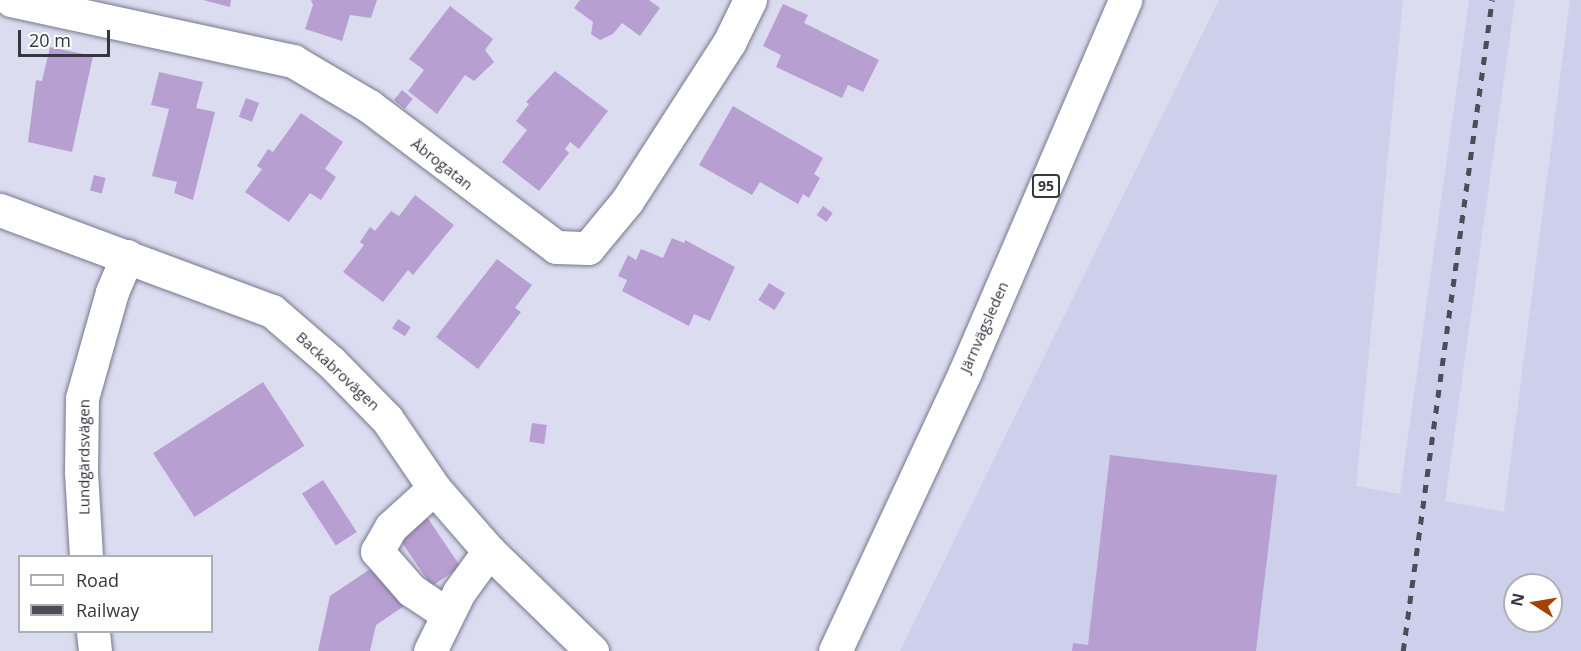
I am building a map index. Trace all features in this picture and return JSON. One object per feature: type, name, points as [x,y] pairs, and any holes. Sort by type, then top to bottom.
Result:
[{"type":"street","points":[[0,6],[1,0]]},
{"type":"street","name":"Åbrogatan","points":[[11,0],[293,61],[369,106],[556,247],[588,248],[627,201],[729,44],[750,0]]},
{"type":"street","name":"Järnvägsleden","points":[[835,651],[965,372],[1125,0]]},
{"type":"street","name":"Backabrovägen","points":[[0,210],[272,311],[331,362],[387,418],[434,488],[489,551],[592,651]]},
{"type":"street","name":"Lundgärdsvägen","points":[[86,555],[81,472],[82,398],[112,292],[127,256]]},
{"type":"street","points":[[434,488],[391,527],[377,551],[411,590],[447,615]]},
{"type":"street","points":[[430,651],[447,615],[489,551]]},
{"type":"street","points":[[93,633],[95,651]]},
{"type":"shaded area","points":[[1219,0],[1403,0],[1356,486],[1400,494],[1469,0],[1515,0],[1445,501],[1504,512],[1570,0],[1581,0],[1581,651],[900,651]]},
{"type":"building","points":[[203,0],[231,0],[230,7]]},
{"type":"building","points":[[311,0],[377,0],[371,18],[350,15],[342,41],[305,29],[313,5]]},
{"type":"building","points":[[580,0],[649,0],[660,8],[640,36],[622,23],[613,34],[600,40],[591,34],[593,22],[574,8]]},
{"type":"building","points":[[783,4],[808,15],[804,23],[879,60],[863,92],[848,85],[842,98],[776,67],[781,55],[763,46]]},
{"type":"building","points":[[450,6],[493,39],[485,50],[494,62],[474,81],[465,75],[437,114],[408,91],[424,70],[409,59]]},
{"type":"building","points":[[50,47],[93,56],[72,152],[28,142],[36,80],[42,81]]},
{"type":"building","points":[[555,71],[608,111],[579,149],[570,142],[565,149],[569,153],[539,191],[502,162],[527,130],[516,121],[529,104],[526,102]]},
{"type":"building","points":[[159,72],[203,82],[196,108],[215,112],[193,200],[174,193],[177,182],[152,176],[169,109],[151,105]]},
{"type":"building","points":[[402,90],[413,99],[405,109],[394,100]]},
{"type":"building","points":[[246,98],[259,103],[252,122],[239,117]]},
{"type":"building","points":[[733,106],[823,158],[814,174],[820,178],[809,198],[803,194],[798,204],[760,182],[752,195],[699,165]]},
{"type":"building","points":[[301,113],[343,142],[325,169],[336,177],[321,200],[310,193],[289,222],[245,192],[262,169],[257,166],[268,149],[273,152]]},
{"type":"building","points":[[94,175],[106,178],[102,193],[90,191]]},
{"type":"building","points":[[415,195],[454,225],[413,275],[408,270],[383,302],[343,272],[364,245],[360,242],[370,227],[375,231],[391,211],[399,216]]},
{"type":"building","points":[[823,206],[833,213],[827,222],[817,215]]},
{"type":"building","points":[[672,238],[684,243],[685,240],[735,267],[710,321],[694,314],[689,326],[622,291],[627,280],[618,276],[628,255],[636,260],[641,249],[663,258]]},
{"type":"building","points":[[497,259],[532,285],[515,308],[521,312],[478,369],[436,337]]},
{"type":"building","points":[[769,283],[785,293],[775,310],[758,300]]},
{"type":"building","points":[[398,319],[411,327],[405,336],[392,328]]},
{"type":"building","points":[[263,382],[304,446],[195,517],[153,453]]},
{"type":"building","points":[[532,423],[547,425],[544,444],[529,442]]},
{"type":"building","points":[[1110,455],[1277,475],[1256,651],[1072,651],[1073,643],[1088,645]]},
{"type":"building","points":[[323,480],[357,532],[336,546],[302,494]]},
{"type":"building","points":[[427,517],[461,567],[432,586],[398,537]]},
{"type":"building","points":[[382,561],[410,602],[376,625],[370,651],[318,651],[330,596]]},
{"type":"railway","points":[[1403,651],[1492,0]]}]
